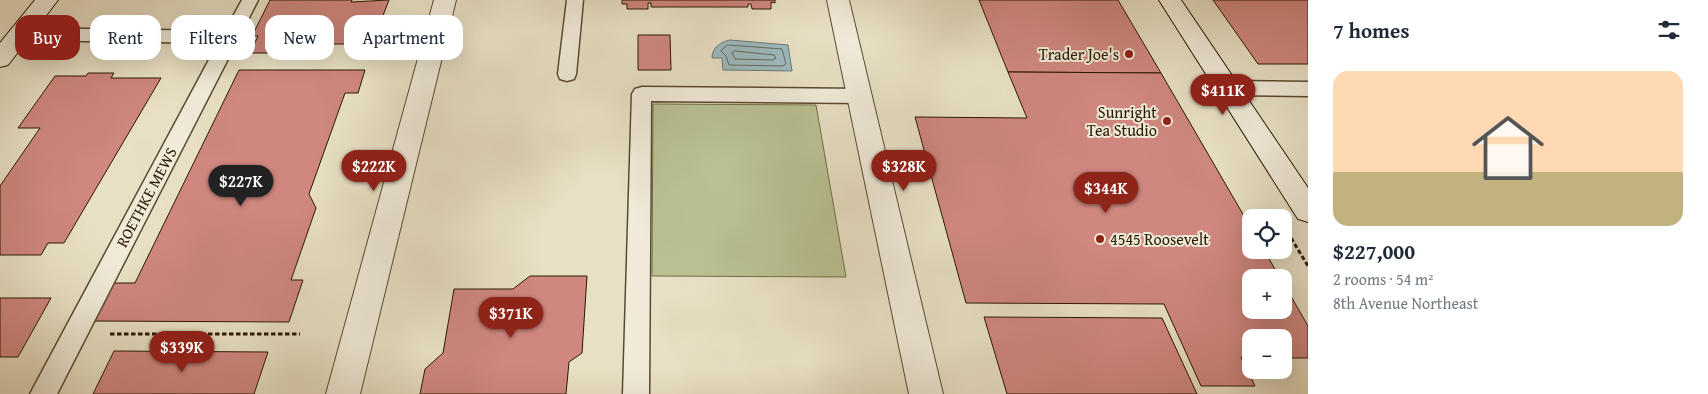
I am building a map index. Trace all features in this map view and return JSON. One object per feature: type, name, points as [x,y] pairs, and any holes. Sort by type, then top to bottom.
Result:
[{"type":"street","points":[[35,15],[47,0]]},
{"type":"street","points":[[343,394],[445,0]]},
{"type":"street","points":[[838,0],[861,96],[926,394]]},
{"type":"street","points":[[1170,0],[1308,211]]},
{"type":"street","points":[[0,59],[15,39]]},
{"type":"lane","name":"ROETHKE MEWS","points":[[242,15],[250,0]]},
{"type":"lane","points":[[567,74],[575,0]]},
{"type":"lane","points":[[80,35],[171,36]]},
{"type":"lane","name":"ROETHKE MEWS","points":[[42,394],[219,60]]},
{"type":"lane","points":[[1229,88],[1308,89]]},
{"type":"lane","points":[[636,394],[642,94],[861,96]]},
{"type":"path","points":[[1292,240],[1308,266]]},
{"type":"path","points":[[74,334],[300,334]]},
{"type":"green space","points":[[653,104],[816,105],[846,277],[652,276]]},
{"type":"water","points":[[730,40],[788,45],[792,71],[723,70],[722,58],[712,58],[712,54],[723,42]]},
{"type":"building","points":[[270,0],[352,0],[351,2],[389,0],[383,15],[344,15],[344,44],[334,44],[334,15],[265,15],[265,53],[255,53],[255,42],[258,36],[255,36],[255,30]]},
{"type":"building","points":[[622,0],[775,0],[775,3],[771,2],[771,9],[752,9],[751,4],[748,4],[748,7],[651,7],[651,3],[648,3],[648,9],[627,9],[627,4],[622,4]]},
{"type":"building","points":[[979,0],[1118,0],[1161,73],[1008,72]]},
{"type":"building","points":[[1213,0],[1308,0],[1308,64],[1258,64]]},
{"type":"building","points":[[638,35],[670,35],[671,70],[638,70]]},
{"type":"building","points":[[239,70],[365,70],[358,93],[345,93],[309,194],[316,208],[291,280],[303,280],[289,322],[91,321],[110,283],[135,283]]},
{"type":"building","name":"4545 Roosevelt","points":[[1008,72],[1161,73],[1242,212],[1242,259],[1269,259],[1275,269],[1242,269],[1242,319],[1292,319],[1292,298],[1308,326],[1308,358],[1292,358],[1292,329],[1242,329],[1242,379],[1252,379],[1255,386],[1201,386],[1164,304],[966,303],[915,117],[1027,118]]},
{"type":"building","points":[[88,73],[114,73],[111,78],[161,78],[64,243],[48,243],[41,255],[0,255],[0,186],[40,128],[18,128],[55,76],[86,76]]},
{"type":"building","points":[[530,276],[587,276],[582,353],[569,362],[566,394],[420,394],[425,369],[443,353],[454,289],[513,289]]},
{"type":"building","points":[[0,298],[51,298],[18,357],[0,357]]},
{"type":"building","points":[[984,317],[1162,318],[1197,394],[1007,394]]},
{"type":"building","points":[[114,351],[268,352],[254,394],[93,394]]},
{"type":"place","name":"Trader Joe's","points":[[1129,54]]},
{"type":"place","name":"Sunright Tea Studio","points":[[1167,121]]},
{"type":"place","name":"4545 Roosevelt","points":[[1100,239]]}]
